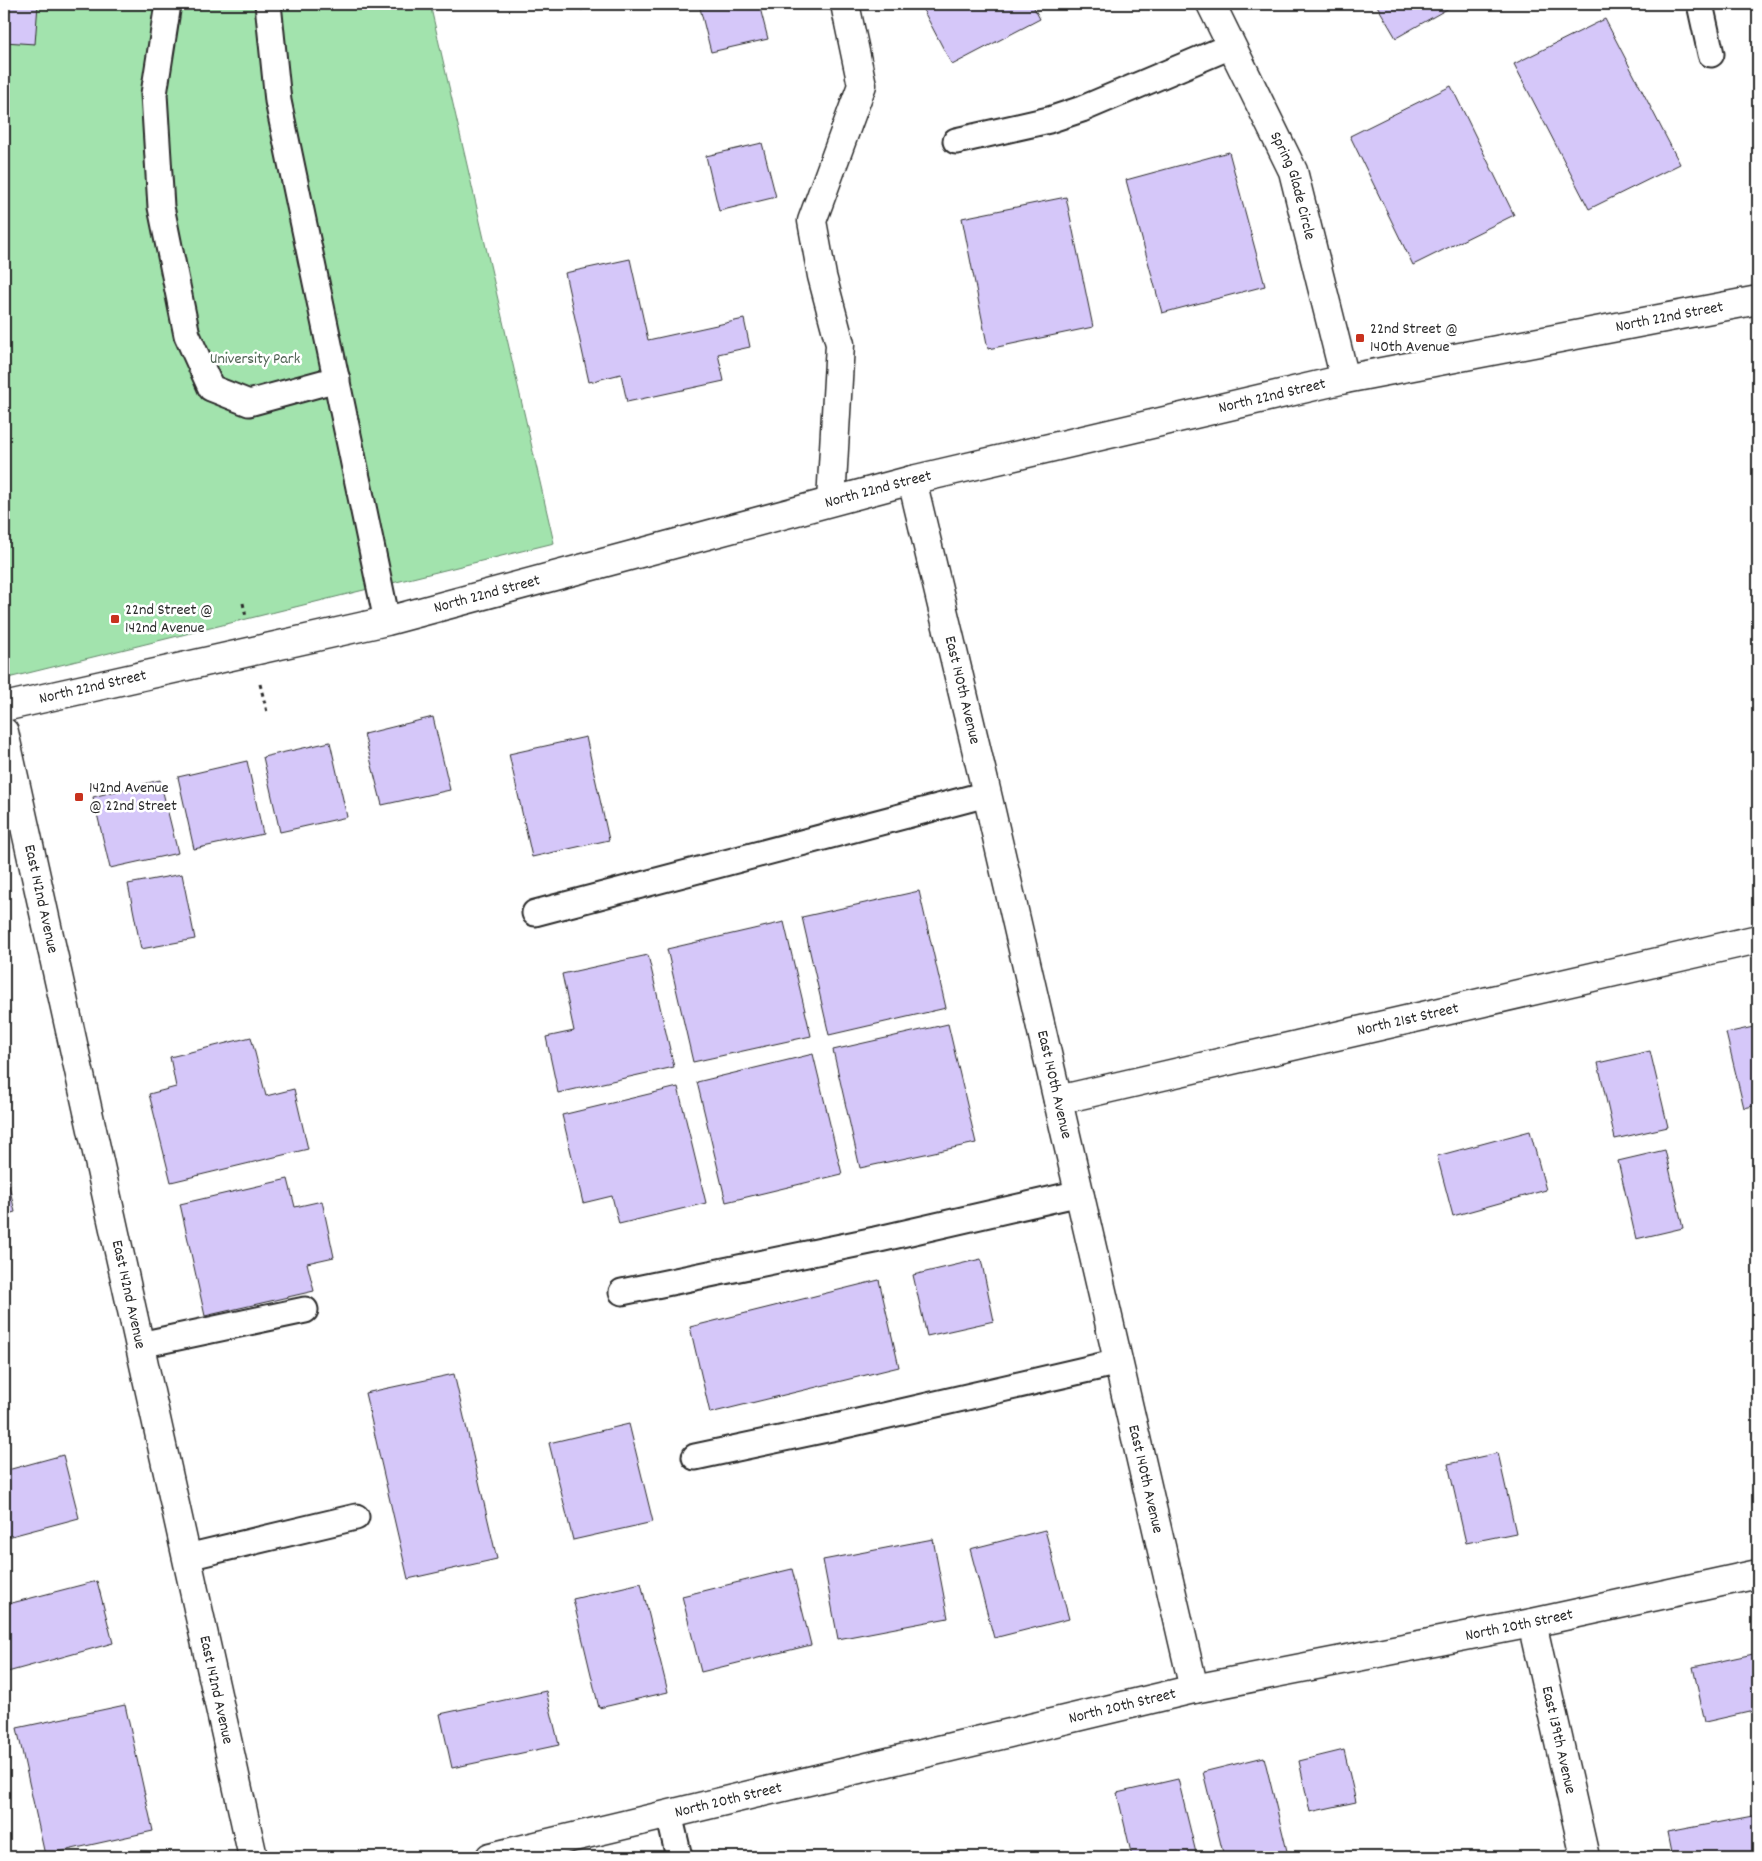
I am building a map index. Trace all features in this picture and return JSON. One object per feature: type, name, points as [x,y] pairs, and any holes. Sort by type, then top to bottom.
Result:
[{"type":"street","points":[[831,501],[840,344],[822,276],[812,221],[862,85],[845,4]]},
{"type":"street","name":"Spring Glade Circle","points":[[1211,4],[1293,172],[1345,379]]},
{"type":"street","name":"North 22nd Street","points":[[4,707],[387,621],[912,480],[1345,379],[1758,300]]},
{"type":"street","name":"East 140th Avenue","points":[[912,480],[1080,1192],[1194,1689]]},
{"type":"street","name":"East 142nd Avenue","points":[[4,732],[253,1857]]},
{"type":"street","name":"North 21st Street","points":[[1058,1100],[1758,939]]},
{"type":"street","name":"North 20th Street","points":[[490,1857],[1194,1689],[1532,1623],[1758,1574]]},
{"type":"street","name":"East 139th Avenue","points":[[1532,1623],[1585,1857]]},
{"type":"lane","points":[[168,4],[154,94],[155,113],[161,207],[186,335],[211,388],[249,403],[337,379]]},
{"type":"lane","points":[[268,4],[278,101],[387,621]]},
{"type":"lane","points":[[1700,4],[1711,54]]},
{"type":"lane","points":[[956,142],[1050,120],[1082,109],[1232,46]]},
{"type":"lane","points":[[535,913],[987,794]]},
{"type":"lane","points":[[622,1292],[875,1240],[1080,1192]]},
{"type":"lane","points":[[140,1345],[305,1310]]},
{"type":"lane","points":[[694,1457],[836,1427],[1119,1362]]},
{"type":"lane","points":[[187,1557],[356,1517]]},
{"type":"lane","points":[[669,1814],[679,1857]]},
{"type":"green space","name":"University Park","points":[[4,4],[430,4],[554,543],[4,679]]},
{"type":"building","points":[[4,4],[38,4],[35,44],[4,42]]},
{"type":"building","points":[[579,4],[608,4],[581,10]]},
{"type":"building","points":[[699,4],[759,4],[768,39],[711,52]]},
{"type":"building","points":[[920,4],[1032,4],[1040,19],[952,65]]},
{"type":"building","points":[[1376,4],[1456,4],[1396,38]]},
{"type":"building","points":[[1605,19],[1680,164],[1589,209],[1514,64]]},
{"type":"building","points":[[1451,86],[1514,215],[1413,265],[1350,136]]},
{"type":"building","points":[[762,143],[776,197],[719,211],[706,156]]},
{"type":"building","points":[[1229,152],[1265,286],[1162,313],[1126,180]]},
{"type":"building","points":[[1066,197],[1093,327],[988,349],[962,218]]},
{"type":"building","points":[[630,259],[648,340],[744,319],[750,347],[718,354],[724,381],[627,402],[621,374],[589,382],[565,273]]},
{"type":"building","points":[[433,717],[450,790],[382,805],[364,734]]},
{"type":"building","points":[[586,737],[609,840],[532,857],[509,754]]},
{"type":"building","points":[[330,742],[347,817],[280,832],[263,757]]},
{"type":"building","points":[[247,761],[263,834],[194,849],[178,777]]},
{"type":"building","points":[[160,780],[178,853],[110,868],[93,797]]},
{"type":"building","points":[[182,874],[195,939],[141,949],[128,884]]},
{"type":"building","points":[[919,891],[946,1008],[829,1035],[802,917]]},
{"type":"building","points":[[784,922],[811,1036],[693,1062],[667,949]]},
{"type":"building","points":[[648,955],[674,1067],[558,1093],[546,1037],[574,1031],[562,974]]},
{"type":"building","points":[[948,1024],[976,1143],[860,1168],[833,1050]]},
{"type":"building","points":[[1758,1026],[1758,1105],[1744,1108],[1726,1033]]},
{"type":"building","points":[[251,1037],[266,1096],[294,1089],[308,1149],[171,1182],[149,1094],[176,1087],[170,1057]]},
{"type":"building","points":[[1650,1051],[1668,1127],[1615,1139],[1598,1063]]},
{"type":"building","points":[[813,1054],[842,1174],[726,1202],[697,1082]]},
{"type":"building","points":[[678,1087],[706,1203],[619,1224],[612,1196],[583,1203],[562,1115]]},
{"type":"building","points":[[1530,1131],[1546,1190],[1453,1216],[1437,1156]]},
{"type":"building","points":[[1665,1150],[1683,1228],[1636,1239],[1618,1161]]},
{"type":"building","points":[[4,1163],[15,1212],[4,1215]]},
{"type":"building","points":[[288,1179],[295,1207],[322,1201],[334,1257],[307,1263],[314,1291],[205,1316],[180,1204]]},
{"type":"building","points":[[981,1259],[994,1321],[927,1336],[913,1275]]},
{"type":"building","points":[[879,1280],[899,1367],[710,1413],[690,1327]]},
{"type":"building","points":[[454,1374],[497,1559],[408,1579],[365,1393]]},
{"type":"building","points":[[629,1424],[653,1522],[573,1540],[549,1443]]},
{"type":"building","points":[[1498,1453],[1516,1533],[1466,1543],[1448,1464]]},
{"type":"building","points":[[63,1455],[79,1518],[4,1538],[4,1471]]},
{"type":"building","points":[[1045,1530],[1069,1619],[994,1638],[970,1549]]},
{"type":"building","points":[[933,1539],[948,1618],[838,1639],[823,1560]]},
{"type":"building","points":[[792,1569],[811,1645],[701,1672],[682,1596]]},
{"type":"building","points":[[97,1581],[113,1643],[4,1673],[4,1590],[8,1604]]},
{"type":"building","points":[[641,1583],[668,1692],[599,1708],[573,1599]]},
{"type":"building","points":[[1758,1653],[1758,1710],[1705,1722],[1693,1667]]},
{"type":"building","points":[[546,1691],[559,1745],[452,1768],[440,1714]]},
{"type":"building","points":[[125,1705],[153,1831],[45,1855],[17,1728]]},
{"type":"building","points":[[1344,1750],[1356,1802],[1310,1812],[1299,1761]]},
{"type":"building","points":[[1264,1757],[1288,1855],[1276,1857],[1224,1857],[1203,1772]]},
{"type":"building","points":[[1178,1779],[1197,1857],[1132,1857],[1117,1793]]},
{"type":"building","points":[[1758,1815],[1758,1857],[1672,1857],[1667,1832]]},
{"type":"place","name":"22nd Street @ 140th Avenue","points":[[1360,338]]},
{"type":"place","name":"22nd Street @ 142nd Avenue","points":[[115,619]]},
{"type":"place","name":"142nd Avenue @ 22nd Street","points":[[79,797]]}]
